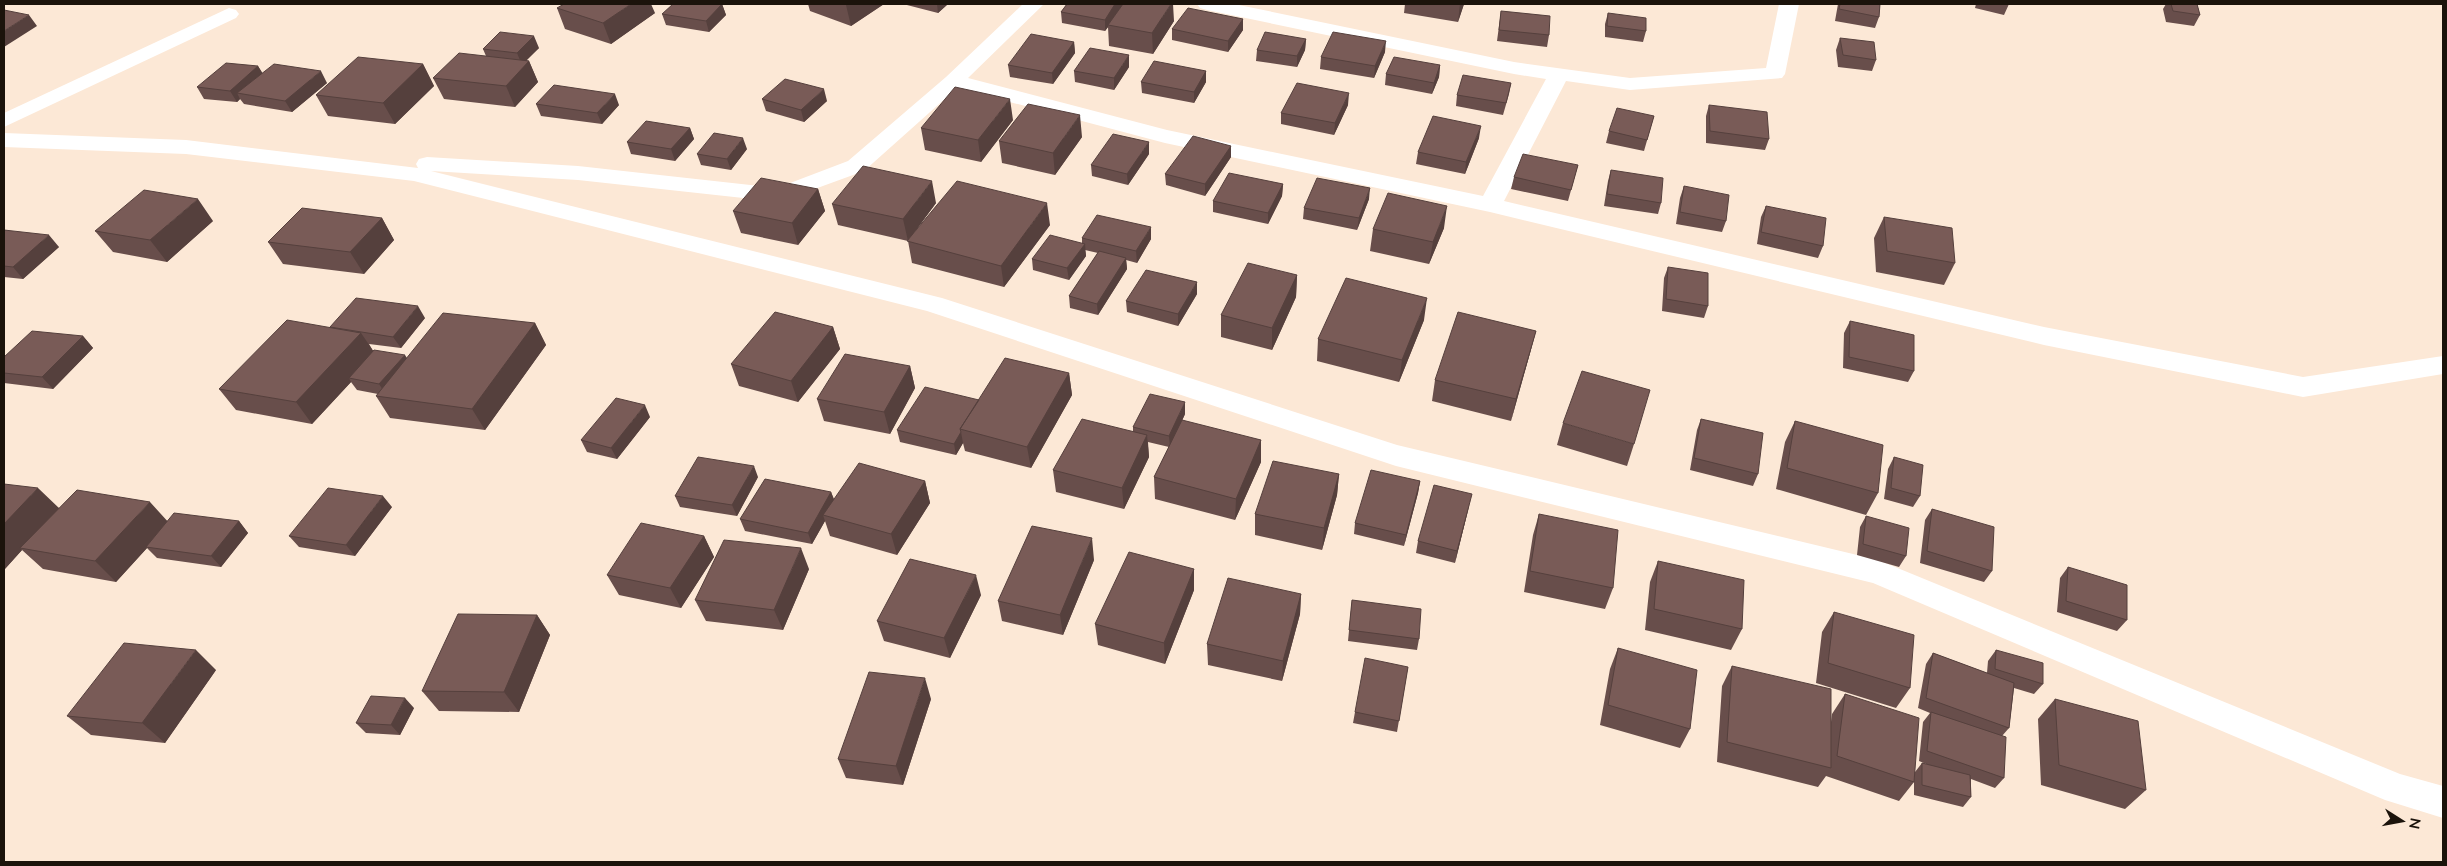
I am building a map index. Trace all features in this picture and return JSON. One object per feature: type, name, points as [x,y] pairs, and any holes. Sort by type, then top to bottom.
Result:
[{"type":"street","points":[[248,154],[578,173],[779,195],[856,166],[953,81],[1034,4]]},
{"type":"street","points":[[1208,4],[1514,68],[1630,84],[1776,74],[1789,4]]},
{"type":"street","points":[[4,121],[229,14]]},
{"type":"street","points":[[1490,205],[1559,74]]},
{"type":"street","points":[[953,81],[1165,136],[1490,205],[2044,336],[2303,387],[2443,365]]},
{"type":"street","points":[[4,140],[186,147],[414,174],[933,304],[1396,455],[1878,572],[2397,789],[2443,802]]},
{"type":"building","points":[[564,4],[631,4],[603,23],[557,8]]},
{"type":"building","points":[[673,4],[722,4],[706,21],[662,14]]},
{"type":"building","points":[[1067,4],[1115,4],[1105,20],[1061,12]]},
{"type":"building","points":[[1123,4],[1171,4],[1152,33],[1108,25]]},
{"type":"building","points":[[1840,4],[1880,4],[1879,17],[1839,9]]},
{"type":"building","points":[[2171,4],[2197,4],[2200,15],[2173,11]]},
{"type":"building","points":[[1188,8],[1243,19],[1228,41],[1172,29]]},
{"type":"building","points":[[4,10],[29,15],[4,31]]},
{"type":"building","points":[[1501,11],[1550,16],[1549,35],[1499,30]]},
{"type":"building","points":[[1608,13],[1646,18],[1646,31],[1607,26]]},
{"type":"building","points":[[500,32],[534,36],[517,53],[483,49]]},
{"type":"building","points":[[1265,32],[1306,39],[1297,56],[1257,50]]},
{"type":"building","points":[[1333,32],[1386,41],[1375,66],[1321,57]]},
{"type":"building","points":[[1031,34],[1074,42],[1052,73],[1008,65]]},
{"type":"building","points":[[1840,38],[1874,42],[1876,60],[1843,55]]},
{"type":"building","points":[[1090,48],[1129,55],[1114,78],[1074,71]]},
{"type":"building","points":[[459,53],[529,61],[506,86],[433,78]]},
{"type":"building","points":[[358,57],[423,64],[383,103],[316,95]]},
{"type":"building","points":[[1394,57],[1440,65],[1434,83],[1386,74]]},
{"type":"building","points":[[1154,61],[1206,71],[1194,92],[1141,82]]},
{"type":"building","points":[[226,63],[258,66],[230,91],[197,87]]},
{"type":"building","points":[[274,64],[321,71],[285,101],[237,93]]},
{"type":"building","points":[[1463,75],[1511,83],[1506,103],[1457,95]]},
{"type":"building","points":[[785,79],[824,89],[801,110],[762,99]]},
{"type":"building","points":[[1297,83],[1349,93],[1335,123],[1281,113]]},
{"type":"building","points":[[554,85],[615,94],[597,113],[536,104]]},
{"type":"building","points":[[955,87],[1010,99],[978,140],[921,128]]},
{"type":"building","points":[[1028,104],[1080,115],[1053,153],[999,141]]},
{"type":"building","points":[[1709,105],[1767,112],[1769,139],[1710,131]]},
{"type":"building","points":[[1617,108],[1654,116],[1647,140],[1609,131]]},
{"type":"building","points":[[1433,116],[1481,126],[1466,162],[1418,152]]},
{"type":"building","points":[[646,121],[690,128],[671,149],[627,142]]},
{"type":"building","points":[[714,133],[743,138],[727,159],[697,154]]},
{"type":"building","points":[[1113,134],[1149,142],[1127,174],[1091,165]]},
{"type":"building","points":[[1193,136],[1231,146],[1205,184],[1165,174]]},
{"type":"building","points":[[1523,154],[1578,165],[1571,190],[1514,177]]},
{"type":"building","points":[[863,166],[932,181],[903,219],[832,204]]},
{"type":"building","points":[[1611,170],[1663,178],[1661,203],[1607,194]]},
{"type":"building","points":[[1229,173],[1283,184],[1268,213],[1213,201]]},
{"type":"building","points":[[761,178],[818,189],[792,223],[733,211]]},
{"type":"building","points":[[1317,178],[1370,188],[1359,218],[1304,208]]},
{"type":"building","points":[[957,181],[1047,203],[1001,266],[907,241]]},
{"type":"building","points":[[1684,186],[1729,195],[1726,221],[1680,212]]},
{"type":"building","points":[[144,190],[198,199],[150,240],[95,231]]},
{"type":"building","points":[[1388,193],[1447,206],[1433,242],[1373,229]]},
{"type":"building","points":[[1766,206],[1826,218],[1823,246],[1761,232]]},
{"type":"building","points":[[302,208],[382,218],[350,252],[268,242]]},
{"type":"building","points":[[1097,215],[1151,227],[1136,251],[1082,238]]},
{"type":"building","points":[[1884,217],[1952,228],[1955,263],[1887,251]]},
{"type":"building","points":[[4,230],[49,235],[13,267],[4,266]]},
{"type":"building","points":[[1050,235],[1085,244],[1067,268],[1032,259]]},
{"type":"building","points":[[1099,251],[1126,258],[1097,304],[1069,296]]},
{"type":"building","points":[[1248,263],[1297,275],[1272,328],[1221,315]]},
{"type":"building","points":[[1668,267],[1708,273],[1708,306],[1666,299]]},
{"type":"building","points":[[1146,270],[1197,282],[1178,314],[1126,301]]},
{"type":"building","points":[[1346,278],[1427,298],[1402,360],[1318,339]]},
{"type":"building","points":[[356,298],[418,306],[393,337],[330,327]]},
{"type":"building","points":[[775,312],[833,327],[791,381],[731,364]]},
{"type":"building","points":[[1458,312],[1536,331],[1516,399],[1435,380]]},
{"type":"building","points":[[443,313],[535,323],[472,409],[376,396]]},
{"type":"building","points":[[287,320],[361,333],[296,402],[219,389]]},
{"type":"building","points":[[1850,321],[1914,335],[1914,371],[1849,357]]},
{"type":"building","points":[[32,331],[83,336],[42,377],[4,373],[4,357]]},
{"type":"building","points":[[374,350],[405,355],[379,384],[349,378]]},
{"type":"building","points":[[845,354],[910,366],[884,412],[817,399]]},
{"type":"building","points":[[1005,358],[1069,373],[1027,447],[960,429]]},
{"type":"building","points":[[1582,371],[1650,390],[1634,444],[1563,423]]},
{"type":"building","points":[[925,387],[979,400],[960,429],[961,432],[954,444],[897,430]]},
{"type":"building","points":[[1150,394],[1185,402],[1169,436],[1133,427]]},
{"type":"building","points":[[616,398],[645,405],[611,448],[581,440]]},
{"type":"building","points":[[1082,419],[1147,435],[1122,488],[1053,470]]},
{"type":"building","points":[[1701,419],[1763,433],[1758,474],[1694,458]]},
{"type":"building","points":[[1182,420],[1261,440],[1236,499],[1154,477]]},
{"type":"building","points":[[1795,421],[1883,445],[1878,493],[1787,468]]},
{"type":"building","points":[[698,457],[754,466],[732,505],[675,496]]},
{"type":"building","points":[[1894,457],[1923,465],[1920,496],[1891,488]]},
{"type":"building","points":[[1273,461],[1339,474],[1324,528],[1255,514]]},
{"type":"building","points":[[859,463],[925,481],[891,534],[823,515]]},
{"type":"building","points":[[1371,470],[1420,481],[1406,535],[1355,523]]},
{"type":"building","points":[[765,479],[831,492],[808,533],[740,519]]},
{"type":"building","points":[[4,484],[38,488],[4,524]]},
{"type":"building","points":[[1434,485],[1472,494],[1457,551],[1418,541]]},
{"type":"building","points":[[328,488],[383,496],[346,545],[289,536]]},
{"type":"building","points":[[77,490],[150,502],[95,561],[20,548]]},
{"type":"building","points":[[1932,509],[1994,527],[1992,571],[1927,551]]},
{"type":"building","points":[[174,513],[239,521],[211,556],[146,547]]},
{"type":"building","points":[[1539,514],[1618,530],[1613,588],[1530,571]]},
{"type":"building","points":[[1866,516],[1909,528],[1906,556],[1863,544]]},
{"type":"building","points":[[641,523],[704,536],[670,588],[607,575]]},
{"type":"building","points":[[1032,526],[1092,538],[1060,615],[998,601]]},
{"type":"building","points":[[724,540],[801,548],[774,610],[695,600]]},
{"type":"building","points":[[1129,552],[1194,569],[1164,643],[1095,624]]},
{"type":"building","points":[[910,559],[976,575],[944,638],[877,621]]},
{"type":"building","points":[[1658,561],[1744,580],[1742,629],[1654,609]]},
{"type":"building","points":[[2068,567],[2127,585],[2127,620],[2066,601]]},
{"type":"building","points":[[1228,578],[1301,594],[1283,661],[1207,644]]},
{"type":"building","points":[[1352,600],[1421,609],[1419,639],[1349,630]]},
{"type":"building","points":[[1834,612],[1914,635],[1910,688],[1828,663]]},
{"type":"building","points":[[458,614],[537,615],[504,692],[422,691]]},
{"type":"building","points":[[124,643],[196,650],[142,723],[67,716]]},
{"type":"building","points":[[1618,648],[1697,670],[1690,729],[1608,705]]},
{"type":"building","points":[[1996,650],[2043,663],[2043,684],[1995,669]]},
{"type":"building","points":[[1933,653],[2014,683],[2009,728],[1926,698]]},
{"type":"building","points":[[1365,658],[1408,667],[1399,721],[1355,712]]},
{"type":"building","points":[[1732,666],[1831,689],[1831,768],[1727,742]]},
{"type":"building","points":[[869,672],[925,678],[896,766],[838,759]]},
{"type":"building","points":[[1845,694],[1919,718],[1914,782],[1837,756]]},
{"type":"building","points":[[371,696],[405,698],[391,725],[356,723]]},
{"type":"building","points":[[2055,699],[2138,721],[2146,790],[2059,765]]},
{"type":"building","points":[[1931,712],[2006,737],[2004,778],[1927,751]]},
{"type":"building","points":[[1922,763],[1970,775],[1971,797],[1922,785]]}]
